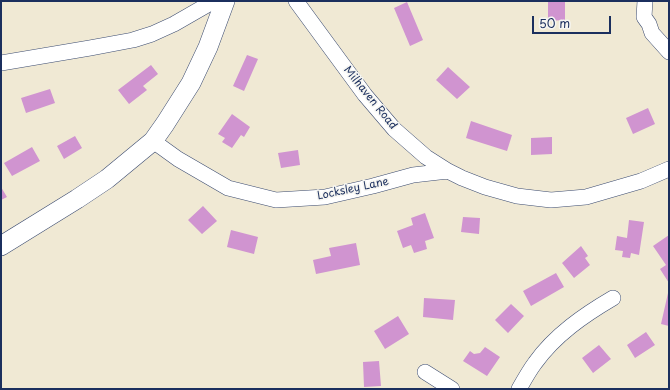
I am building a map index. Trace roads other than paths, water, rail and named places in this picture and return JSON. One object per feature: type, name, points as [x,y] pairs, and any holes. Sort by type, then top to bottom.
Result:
[{"type":"main road","points":[[1,246],[107,179],[153,141],[191,83],[208,47],[225,1]]},
{"type":"street","points":[[1,63],[133,40],[152,34],[174,24],[214,1]]},
{"type":"street","name":"Milhaven Road","points":[[296,1],[365,95],[394,129],[426,157],[462,178],[485,187],[517,196],[551,200],[586,197],[641,181],[669,169]]},
{"type":"street","points":[[645,1],[644,17],[649,24],[652,34],[669,52]]},
{"type":"street","name":"Locksley Lane","points":[[153,141],[178,159],[228,188],[276,200],[326,196],[373,186],[413,175],[448,171]]},
{"type":"street","points":[[519,389],[535,362],[558,336],[589,312],[613,298]]},
{"type":"street","points":[[425,372],[452,389]]}]
